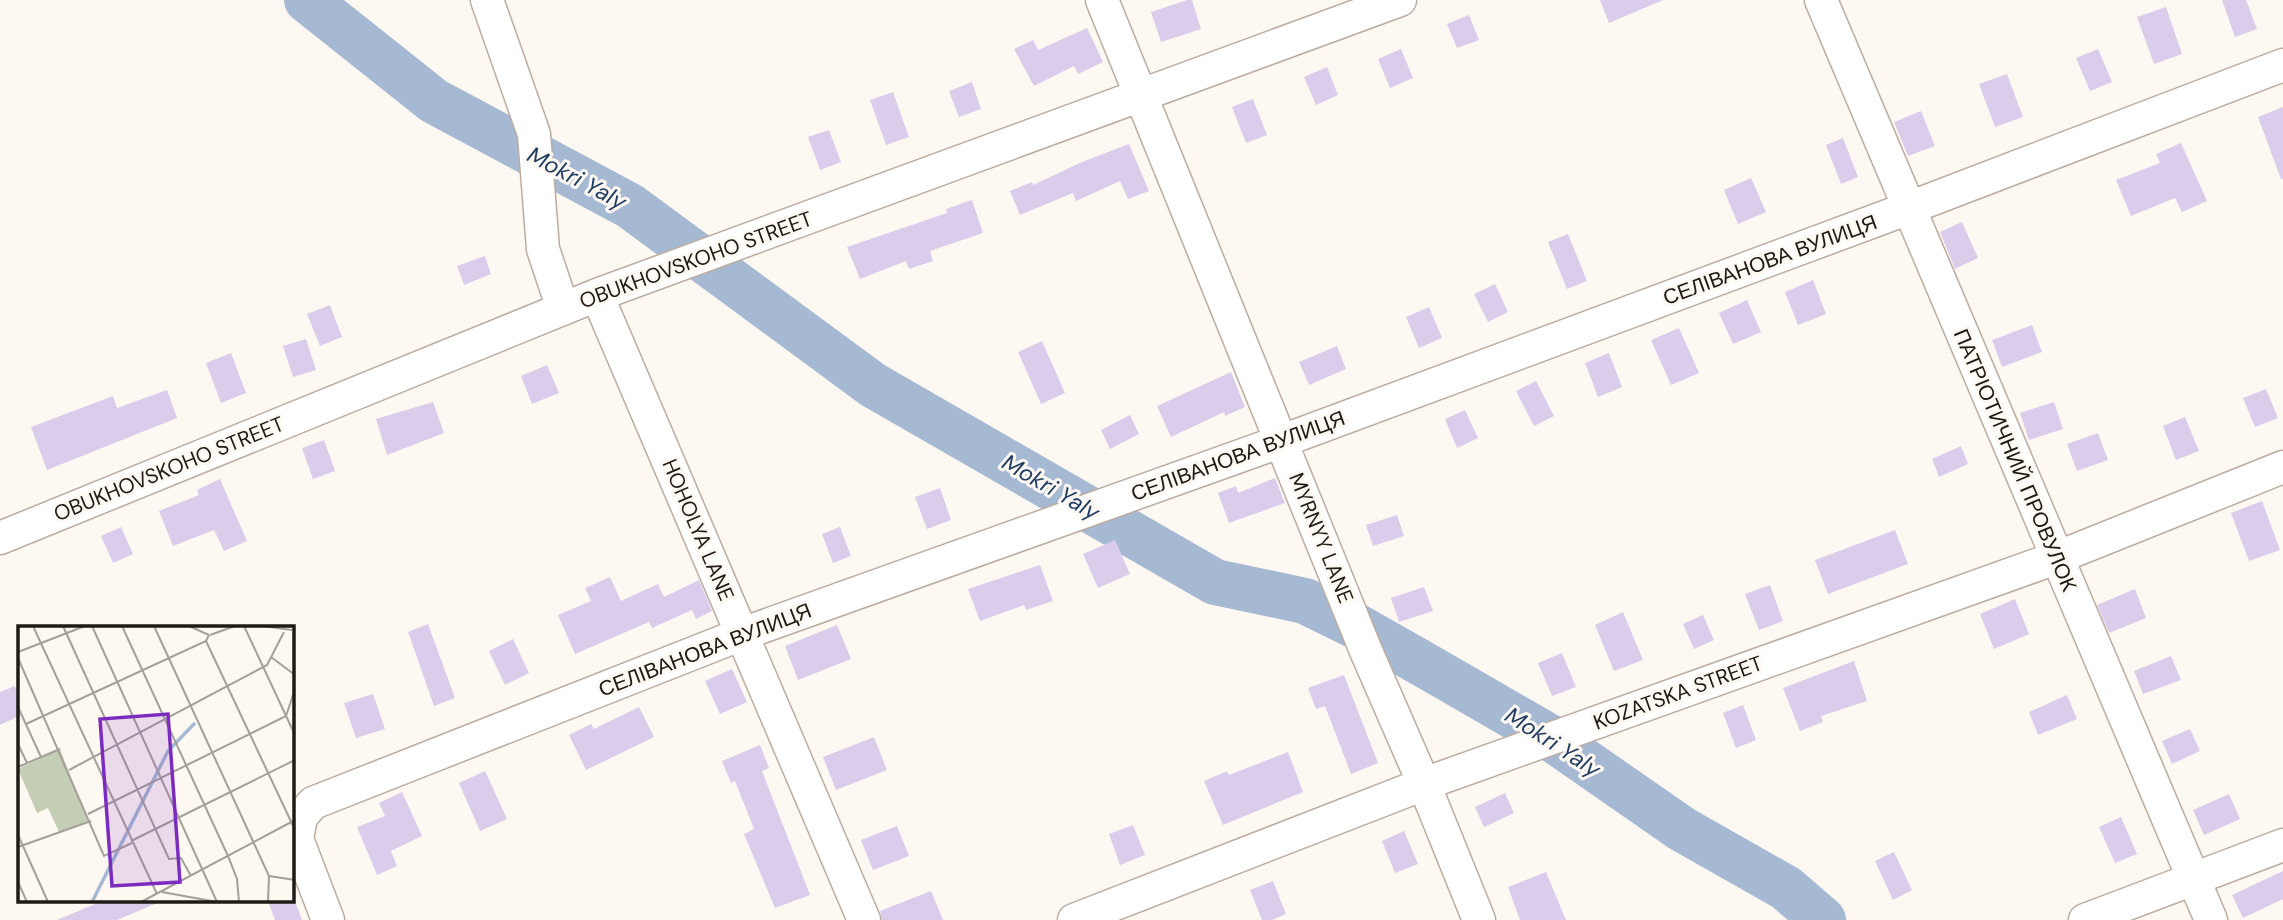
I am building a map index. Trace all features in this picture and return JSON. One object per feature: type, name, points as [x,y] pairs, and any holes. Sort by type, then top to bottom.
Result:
[{"type":"street","points":[[487,0],[534,134],[543,249],[563,309]]},
{"type":"street","name":"MYRNYY LANE","points":[[1102,0],[1366,651],[1479,920]]},
{"type":"street","name":"OBUKHOVSKOHO STREET","points":[[0,538],[597,295],[1400,0]]},
{"type":"street","name":"ПАТРІОТИЧНИЙ ПРОВУЛОК","points":[[1821,0],[2211,920]]},
{"type":"street","name":"СЕЛІВАНОВА ВУЛИЦЯ","points":[[328,920],[297,839],[301,817],[313,803],[742,634],[1282,441],[1909,208],[2283,65]]},
{"type":"street","name":"HOHOLYA LANE","points":[[597,295],[864,920]]},
{"type":"street","name":"KOZATSKA STREET","points":[[1074,920],[1424,784],[2056,558],[2283,467]]},
{"type":"street","points":[[2085,920],[2283,845]]},
{"type":"building","points":[[1192,0],[1201,29],[1161,42],[1151,12]]},
{"type":"building","points":[[1600,0],[1663,0],[1609,23]]},
{"type":"building","points":[[2222,0],[2246,0],[2257,29],[2235,37]]},
{"type":"building","points":[[2166,7],[2182,54],[2154,64],[2137,17]]},
{"type":"building","points":[[1469,15],[1479,40],[1457,48],[1447,24]]},
{"type":"building","points":[[1087,28],[1103,62],[1078,74],[1074,66],[1034,86],[1014,49],[1033,40],[1038,50]]},
{"type":"building","points":[[1401,49],[1413,78],[1390,88],[1378,59]]},
{"type":"building","points":[[2098,49],[2112,82],[2090,91],[2076,58]]},
{"type":"building","points":[[1327,67],[1338,95],[1316,105],[1304,77]]},
{"type":"building","points":[[2007,74],[2023,117],[1995,127],[1979,84]]},
{"type":"building","points":[[972,82],[981,109],[959,117],[949,91]]},
{"type":"building","points":[[893,92],[909,137],[886,145],[870,100]]},
{"type":"building","points":[[1253,99],[1267,135],[1246,143],[1232,107]]},
{"type":"building","points":[[2283,107],[2283,179],[2281,179],[2258,117]]},
{"type":"building","points":[[1921,111],[1935,146],[1908,156],[1894,122]]},
{"type":"building","points":[[829,130],[841,162],[820,170],[808,137]]},
{"type":"building","points":[[1843,138],[1858,177],[1841,184],[1826,145]]},
{"type":"building","points":[[2181,143],[2207,201],[2182,212],[2175,198],[2131,216],[2116,180],[2160,163],[2156,154]]},
{"type":"building","points":[[1129,144],[1149,191],[1128,199],[1120,181],[1076,201],[1073,193],[1020,215],[1010,191],[1032,182],[1033,185]]},
{"type":"building","points":[[1751,178],[1766,212],[1738,224],[1724,190]]},
{"type":"building","points":[[972,200],[983,233],[930,251],[933,261],[909,269],[906,261],[860,279],[847,247],[947,213],[946,209]]},
{"type":"building","points":[[1962,222],[1978,258],[1955,269],[1940,232]]},
{"type":"building","points":[[1568,234],[1587,281],[1567,289],[1548,242]]},
{"type":"building","points":[[485,256],[491,274],[464,285],[457,266]]},
{"type":"building","points":[[1813,280],[1826,314],[1798,325],[1785,292]]},
{"type":"building","points":[[1495,284],[1508,312],[1488,322],[1474,294]]},
{"type":"building","points":[[1747,300],[1761,332],[1733,344],[1719,313]]},
{"type":"building","points":[[330,305],[342,337],[320,346],[307,314]]},
{"type":"building","points":[[1429,307],[1442,338],[1419,348],[1406,317]]},
{"type":"building","points":[[2032,325],[2042,352],[2002,367],[1992,340]]},
{"type":"building","points":[[1679,328],[1699,373],[1671,385],[1651,340]]},
{"type":"building","points":[[306,339],[316,370],[293,377],[283,346]]},
{"type":"building","points":[[1042,341],[1065,393],[1041,404],[1018,352]]},
{"type":"building","points":[[1337,346],[1346,369],[1309,385],[1299,362]]},
{"type":"building","points":[[231,353],[246,393],[221,403],[206,363]]},
{"type":"building","points":[[1609,353],[1622,387],[1598,397],[1585,363]]},
{"type":"building","points":[[547,365],[559,393],[532,404],[521,376]]},
{"type":"building","points":[[1231,372],[1245,407],[1225,416],[1224,412],[1171,437],[1157,406]]},
{"type":"building","points":[[1536,381],[1554,416],[1534,426],[1516,391]]},
{"type":"building","points":[[2266,389],[2278,418],[2255,427],[2243,398]]},
{"type":"building","points":[[167,390],[177,418],[47,470],[31,427],[113,396],[117,408]]},
{"type":"building","points":[[433,402],[444,433],[387,455],[376,419]]},
{"type":"building","points":[[2054,402],[2063,429],[2029,440],[2020,413]]},
{"type":"building","points":[[1465,410],[1478,438],[1457,448],[1445,419]]},
{"type":"building","points":[[1130,415],[1139,434],[1110,449],[1101,430]]},
{"type":"building","points":[[2185,417],[2199,451],[2176,460],[2163,426]]},
{"type":"building","points":[[2098,433],[2108,460],[2077,471],[2067,444]]},
{"type":"building","points":[[324,440],[335,471],[313,479],[302,448]]},
{"type":"building","points":[[1961,446],[1968,464],[1939,477],[1932,459]]},
{"type":"building","points":[[1275,478],[1285,503],[1229,523],[1218,493],[1236,486],[1238,493]]},
{"type":"building","points":[[220,479],[247,541],[224,551],[214,530],[173,546],[159,511],[199,495],[197,490]]},
{"type":"building","points":[[940,488],[951,520],[927,529],[915,497]]},
{"type":"building","points":[[2262,501],[2280,550],[2249,561],[2231,513]]},
{"type":"building","points":[[1397,515],[1404,536],[1373,546],[1366,525]]},
{"type":"building","points":[[121,527],[133,554],[113,563],[101,536]]},
{"type":"building","points":[[840,527],[851,556],[833,563],[822,534]]},
{"type":"building","points":[[1895,530],[1908,564],[1828,594],[1815,560]]},
{"type":"building","points":[[1115,540],[1130,574],[1098,588],[1083,554]]},
{"type":"building","points":[[1040,565],[1053,601],[1026,610],[1024,605],[980,621],[968,589]]},
{"type":"building","points":[[610,577],[621,601],[658,584],[664,597],[699,580],[712,611],[696,619],[692,610],[652,628],[649,622],[575,654],[558,615],[591,601],[585,588]]},
{"type":"building","points":[[1770,585],[1783,621],[1759,630],[1745,594]]},
{"type":"building","points":[[1424,587],[1433,611],[1399,622],[1391,598]]},
{"type":"building","points":[[2135,589],[2146,618],[2109,633],[2097,605]]},
{"type":"building","points":[[2015,599],[2029,634],[1994,649],[1980,614]]},
{"type":"building","points":[[1623,612],[1643,660],[1614,671],[1595,625]]},
{"type":"building","points":[[1703,615],[1714,640],[1694,649],[1683,624]]},
{"type":"building","points":[[428,624],[455,698],[434,706],[408,632]]},
{"type":"building","points":[[837,625],[851,659],[798,680],[785,646]]},
{"type":"building","points":[[513,639],[529,673],[505,685],[489,651]]},
{"type":"building","points":[[1562,653],[1576,687],[1552,696],[1538,663]]},
{"type":"building","points":[[2171,656],[2181,680],[2143,694],[2134,671]]},
{"type":"building","points":[[1854,661],[1867,701],[1821,716],[1823,722],[1800,731],[1783,688]]},
{"type":"building","points":[[732,669],[747,702],[720,714],[705,681]]},
{"type":"building","points":[[1344,675],[1378,763],[1351,774],[1325,706],[1316,709],[1308,688]]},
{"type":"building","points":[[15,686],[18,694],[18,716],[0,725],[0,692]]},
{"type":"building","points":[[373,694],[385,729],[356,738],[344,703]]},
{"type":"building","points":[[2067,695],[2077,719],[2038,735],[2029,712]]},
{"type":"building","points":[[1743,705],[1756,740],[1736,748],[1723,713]]},
{"type":"building","points":[[639,707],[654,737],[586,770],[569,735],[591,724],[594,729]]},
{"type":"building","points":[[2190,729],[2200,751],[2172,764],[2162,741]]},
{"type":"building","points":[[874,737],[887,770],[836,790],[823,757]]},
{"type":"building","points":[[760,745],[769,768],[762,771],[810,895],[775,908],[744,834],[754,829],[735,781],[731,783],[722,761]]},
{"type":"building","points":[[1288,752],[1303,792],[1223,825],[1204,781],[1227,771],[1229,775]]},
{"type":"building","points":[[485,771],[507,819],[480,831],[459,783]]},
{"type":"building","points":[[402,792],[422,836],[391,851],[397,866],[377,875],[357,827],[385,816],[379,803]]},
{"type":"building","points":[[1505,793],[1514,813],[1484,827],[1475,807]]},
{"type":"building","points":[[2229,794],[2240,819],[2204,835],[2193,810]]},
{"type":"building","points":[[2121,817],[2137,854],[2115,863],[2099,827]]},
{"type":"building","points":[[1133,825],[1145,855],[1120,865],[1109,834]]},
{"type":"building","points":[[897,826],[909,856],[873,870],[861,840]]},
{"type":"building","points":[[1404,831],[1418,864],[1395,873],[1382,841]]},
{"type":"building","points":[[1894,852],[1912,890],[1893,900],[1875,861]]},
{"type":"building","points":[[2283,871],[2283,899],[2243,918],[2232,895]]},
{"type":"building","points":[[1546,872],[1566,920],[1520,920],[1508,887]]},
{"type":"building","points":[[1273,881],[1286,914],[1272,920],[1262,920],[1250,890]]},
{"type":"building","points":[[931,891],[943,920],[882,920],[880,911]]},
{"type":"building","points":[[295,901],[302,920],[275,920],[268,902]]},
{"type":"building","points":[[100,902],[160,902],[117,920],[57,920]]},
{"type":"waterway","name":"Mokri Yaly","points":[[307,0],[434,101],[630,206],[873,385],[1215,582],[1305,601],[1356,626],[1551,738],[1682,829],[1786,888],[1823,920]]}]
